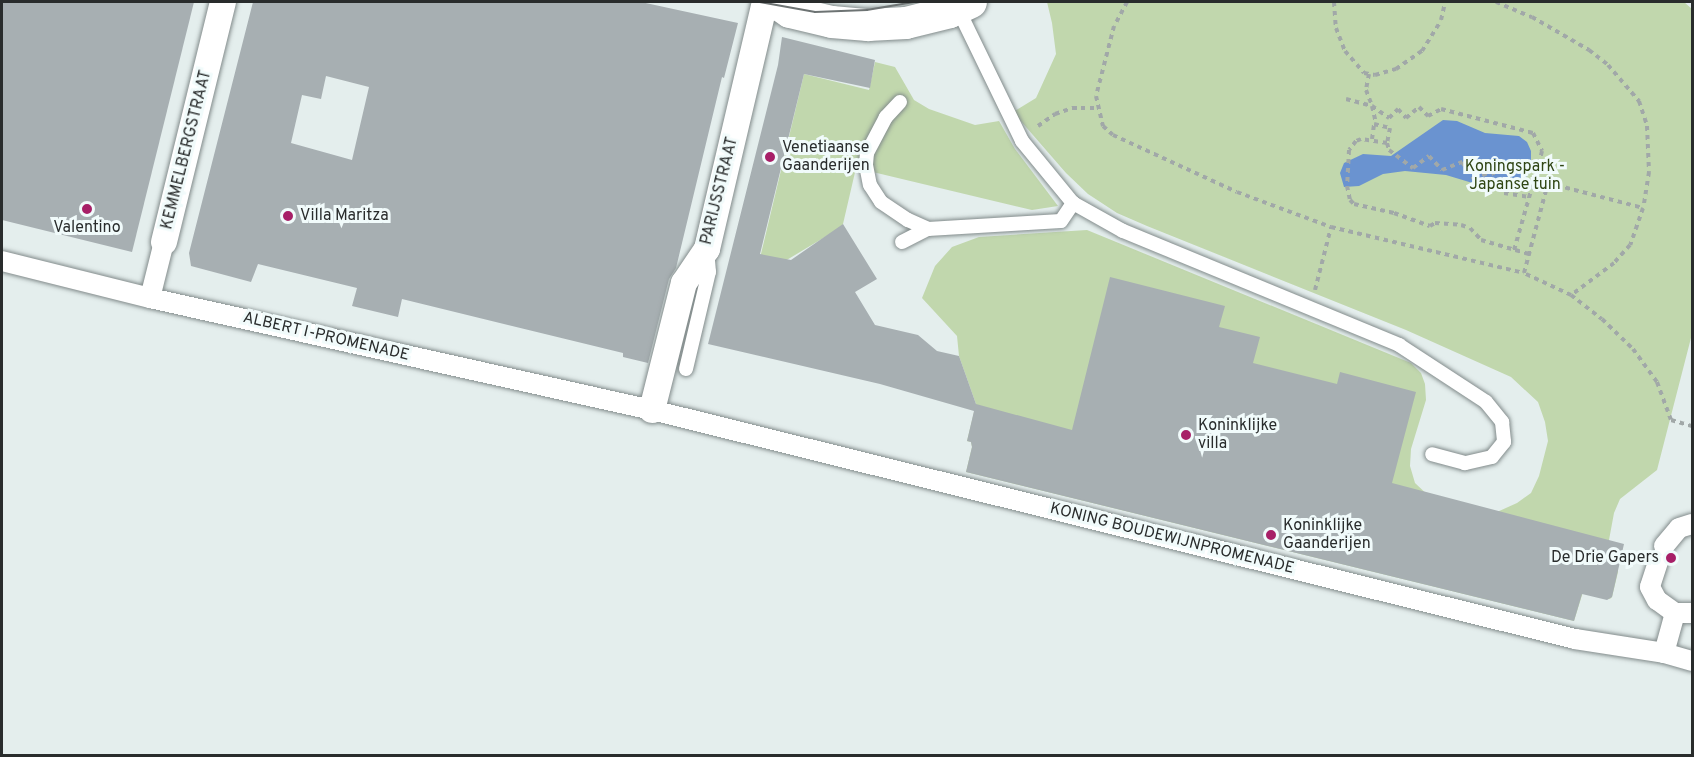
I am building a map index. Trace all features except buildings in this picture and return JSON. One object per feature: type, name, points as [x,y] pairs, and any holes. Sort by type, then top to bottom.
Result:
[{"type":"street","name":"KEMMELBERGSTRAAT","points":[[150,298],[223,2]]},
{"type":"street","name":"PARIJSSTRAAT","points":[[652,410],[684,283],[707,249],[765,2]]},
{"type":"street","points":[[775,2],[790,12],[832,21],[868,25],[906,23],[964,5]]},
{"type":"street","name":"ALBERT I-PROMENADE","points":[[2,261],[150,298],[652,410]]},
{"type":"street","name":"KONING BOUDEWIJNPROMENADE","points":[[652,410],[1575,639],[1665,653],[1692,661]]},
{"type":"street","points":[[1665,653],[1684,613],[1657,600],[1650,587],[1661,554],[1679,528],[1692,524]]},
{"type":"lane","points":[[964,5],[1022,141],[1073,203],[1123,231],[1399,345],[1486,402],[1502,422],[1504,442],[1491,457],[1465,463],[1432,454]]},
{"type":"lane","points":[[900,102],[886,117],[867,153],[866,165],[870,185],[881,202],[928,230]]},
{"type":"lane","points":[[902,242],[928,230],[1061,221],[1073,203]]},
{"type":"lane","points":[[686,369],[709,272],[707,249]]},
{"type":"path","points":[[1127,2],[1114,26],[1096,96],[1103,126],[1113,135],[1237,192],[1330,227],[1524,273],[1571,295],[1602,319],[1633,349],[1657,381],[1671,420],[1692,426]]},
{"type":"path","points":[[1334,2],[1336,28],[1345,51],[1364,73],[1375,75],[1396,69],[1422,51],[1441,20],[1445,2]]},
{"type":"path","points":[[1496,2],[1532,17],[1589,50],[1617,73],[1639,101],[1647,126],[1650,150],[1643,208],[1630,245],[1614,263],[1571,295]]},
{"type":"path","points":[[1369,74],[1366,90],[1376,124],[1372,139]]},
{"type":"path","points":[[1346,99],[1371,106],[1389,118],[1398,109],[1406,118],[1419,107],[1428,116],[1441,109],[1533,133],[1542,151],[1514,250]]},
{"type":"path","points":[[1022,141],[1055,114],[1072,108],[1098,108]]},
{"type":"path","points":[[1376,124],[1390,128],[1387,143],[1389,150],[1413,168],[1429,156],[1442,170],[1462,162],[1474,179],[1492,171],[1504,193],[1528,197]]},
{"type":"path","points":[[1387,143],[1372,139],[1356,141],[1348,155],[1348,194],[1354,204],[1400,215],[1430,226],[1435,224],[1461,225],[1470,228],[1481,240],[1529,254]]},
{"type":"path","points":[[1524,273],[1548,183],[1643,208]]},
{"type":"path","points":[[1310,308],[1330,227]]},
{"type":"green space","name":"Koningspark - Japanse tuin","points":[[1047,2],[1684,2],[1692,9],[1692,334],[1657,470],[1620,499],[1614,513],[1609,540],[1618,559],[1618,572],[1610,599],[1583,592],[1574,621],[966,472],[972,447],[971,442],[967,441],[976,404],[959,356],[957,336],[922,298],[935,266],[952,247],[979,237],[1087,230],[1411,363],[1421,373],[1425,384],[1426,400],[1411,449],[1410,466],[1415,483],[1432,499],[1497,512],[1517,503],[1531,493],[1539,476],[1548,441],[1545,422],[1538,402],[1511,377],[1406,330],[1147,226],[1117,213],[1088,194],[1066,173],[1013,112],[1036,98],[1056,54]]},
{"type":"green space","points":[[875,62],[895,67],[914,100],[929,109],[975,125],[999,121],[1015,149],[1058,206],[1032,210],[856,168],[843,224],[840,228],[755,279],[804,74],[869,90]]},
{"type":"water","points":[[1443,120],[1457,121],[1485,133],[1519,136],[1527,142],[1531,151],[1531,160],[1529,173],[1523,182],[1499,191],[1446,175],[1405,171],[1383,174],[1359,186],[1344,187],[1340,173],[1344,163],[1363,154],[1391,156]]},
{"type":"tram line","points":[[760,2],[815,12],[867,10],[915,2]]},
{"type":"place","name":"Venetiaanse Gaanderijen","points":[[770,157]]},
{"type":"place","name":"Valentino","points":[[87,209]]},
{"type":"place","name":"Villa Maritza","points":[[288,216]]},
{"type":"place","name":"Koninklijke villa","points":[[1186,435]]},
{"type":"place","name":"Koninklijke Gaanderijen","points":[[1271,535]]},
{"type":"place","name":"De Drie Gapers","points":[[1671,558]]}]
